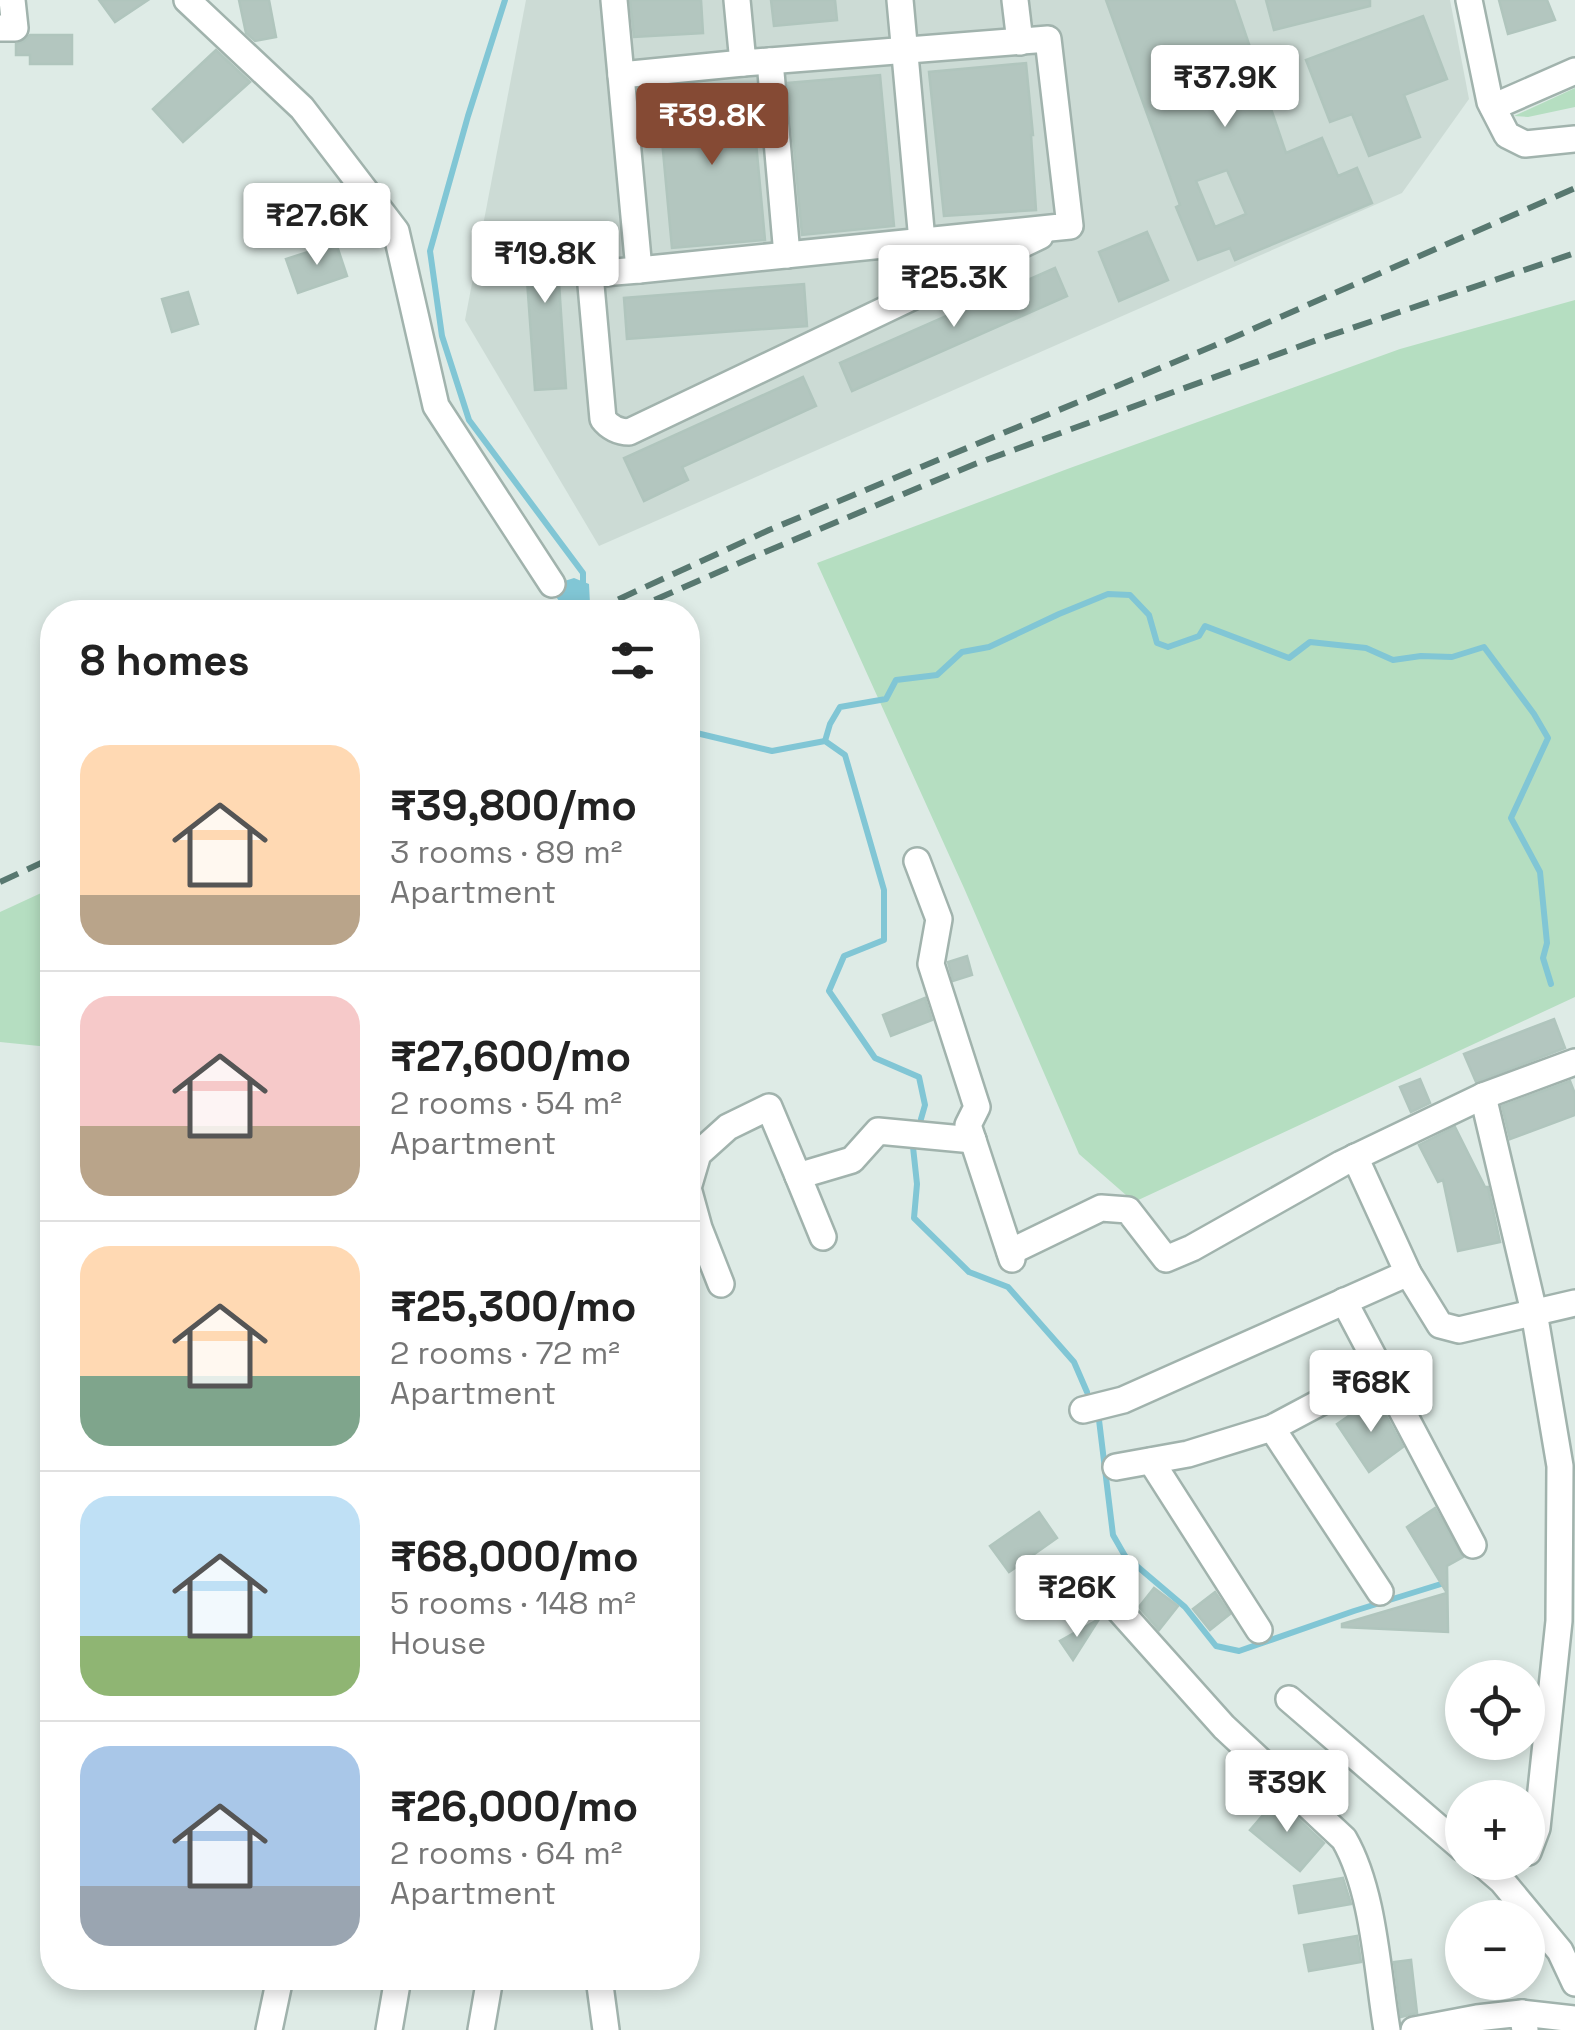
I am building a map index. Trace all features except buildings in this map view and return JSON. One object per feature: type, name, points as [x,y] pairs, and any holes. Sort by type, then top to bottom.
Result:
[{"type":"street","points":[[0,28],[15,28],[12,0]]},
{"type":"street","points":[[187,0],[302,108],[396,231],[436,406],[552,584]]},
{"type":"street","points":[[219,30],[222,0]]},
{"type":"street","points":[[614,0],[639,270]]},
{"type":"street","points":[[738,0],[742,63]]},
{"type":"street","points":[[900,0],[922,241]]},
{"type":"street","points":[[1015,0],[1020,42]]},
{"type":"street","points":[[1469,0],[1493,107],[1507,136],[1524,144],[1575,139]]},
{"type":"street","points":[[621,76],[1048,40],[1070,226],[1058,227],[639,270],[590,274],[603,418],[623,432],[1058,227]]},
{"type":"street","points":[[770,61],[787,255]]},
{"type":"street","points":[[1493,107],[1575,71]]},
{"type":"street","points":[[917,860],[938,919],[931,964],[977,1107],[968,1125],[1011,1256],[1101,1208],[1128,1210],[1166,1259],[1355,1157],[1483,1096],[1575,1062]]},
{"type":"street","points":[[1483,1096],[1534,1312],[1560,1466],[1558,1622],[1542,1780]]},
{"type":"street","points":[[700,1152],[728,1128],[769,1106],[823,1237]]},
{"type":"street","points":[[798,1176],[852,1160],[878,1131],[973,1140]]},
{"type":"street","points":[[1355,1157],[1408,1273],[1437,1322],[1446,1328],[1459,1330],[1575,1303]]},
{"type":"street","points":[[700,1231],[721,1284]]},
{"type":"street","points":[[1083,1410],[1123,1400],[1408,1273]]},
{"type":"street","points":[[1344,1301],[1473,1545]]},
{"type":"street","points":[[1116,1467],[1188,1454],[1272,1428],[1382,1370]]},
{"type":"street","points":[[1272,1428],[1380,1592]]},
{"type":"street","points":[[1151,1461],[1260,1630]]},
{"type":"street","points":[[1112,1603],[1224,1726],[1344,1839],[1354,1855],[1366,1893],[1387,2030]]},
{"type":"street","points":[[1289,1699],[1445,1833]]},
{"type":"street","points":[[1516,1880],[1575,1983]]},
{"type":"street","points":[[269,2030],[277,1990]]},
{"type":"street","points":[[389,2030],[396,1990]]},
{"type":"street","points":[[481,2030],[488,1990]]},
{"type":"street","points":[[601,1990],[606,2030]]},
{"type":"street","points":[[1414,2030],[1477,2018],[1523,2022],[1575,2019]]},
{"type":"shaded area","points":[[526,0],[1450,0],[1469,99],[1402,193],[599,546],[465,320]]},
{"type":"green space","points":[[1575,88],[1575,107],[1528,117],[1514,116]]},
{"type":"green space","points":[[1575,300],[1575,997],[1134,1202],[1079,1154],[817,563],[1400,349]]},
{"type":"green space","points":[[40,894],[40,1046],[0,1042],[0,912]]},
{"type":"water","points":[[574,578],[589,584],[590,600],[558,600],[554,594],[555,584]]},
{"type":"waterway","points":[[505,0],[430,251],[442,336],[469,420],[583,573],[583,586]]},
{"type":"waterway","points":[[825,741],[840,707],[886,699],[896,680],[937,675],[962,652],[989,647],[1108,594],[1130,595],[1149,615],[1157,643],[1168,647],[1199,636],[1205,626],[1289,658],[1310,642],[1366,648],[1393,660],[1452,657],[1484,647],[1548,738],[1511,818],[1540,872],[1547,943],[1543,958],[1551,984]]},
{"type":"waterway","points":[[700,734],[772,751],[825,741],[845,755],[884,890],[884,940],[844,956],[829,991],[875,1058],[919,1077],[925,1105],[921,1119]]},
{"type":"waterway","points":[[913,1147],[917,1184],[914,1218],[969,1272],[1008,1287],[1074,1362],[1087,1392]]},
{"type":"waterway","points":[[1099,1420],[1113,1535],[1125,1556],[1185,1607],[1216,1646],[1239,1651],[1441,1584]]},
{"type":"railway","points":[[617,600],[769,530],[1223,342],[1575,188]]},
{"type":"railway","points":[[654,600],[975,464],[1328,336],[1575,253]]},
{"type":"railway","points":[[0,882],[40,864]]}]
